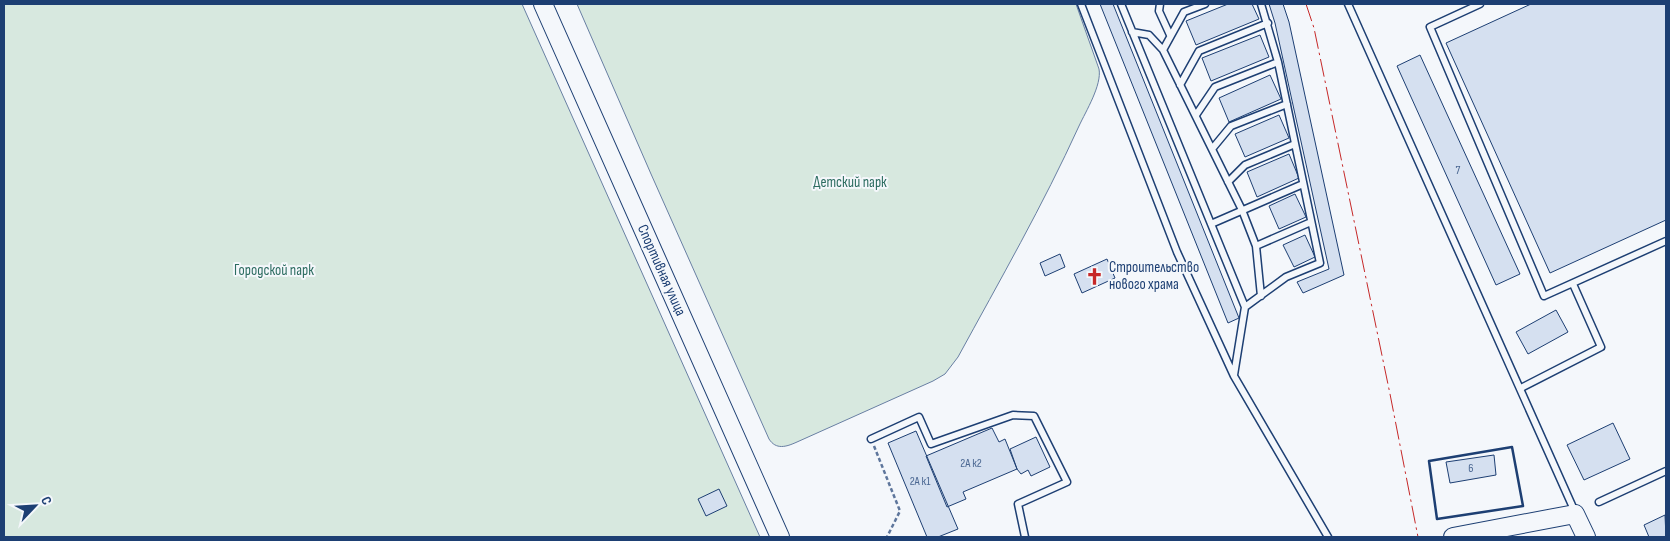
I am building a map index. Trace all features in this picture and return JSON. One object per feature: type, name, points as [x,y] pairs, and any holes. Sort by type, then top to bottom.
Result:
[{"type":"street","name":"Спортивная улица","points":[[543,4],[780,537]]},
{"type":"street","points":[[1462,536],[1576,514],[1586,537]]},
{"type":"lane","points":[[1081,4],[1177,252],[1234,376],[1328,537]]},
{"type":"lane","points":[[1121,4],[1245,307],[1234,376]]},
{"type":"lane","points":[[1160,4],[1159,12],[1170,35]]},
{"type":"lane","points":[[1163,50],[1184,12],[1206,4]]},
{"type":"lane","points":[[1245,307],[1286,277],[1320,263],[1278,62],[1261,4]]},
{"type":"lane","points":[[1348,4],[1576,514]]},
{"type":"lane","points":[[1480,4],[1430,27],[1544,296],[1666,241]]},
{"type":"lane","points":[[1180,85],[1199,51],[1268,23]]},
{"type":"lane","points":[[1132,32],[1149,35],[1163,50],[1242,210],[1256,246],[1261,296]]},
{"type":"lane","points":[[1196,116],[1215,87],[1278,62]]},
{"type":"lane","points":[[1212,149],[1231,126],[1287,104]]},
{"type":"lane","points":[[1228,182],[1245,165],[1295,144]]},
{"type":"lane","points":[[1211,224],[1303,184]]},
{"type":"lane","points":[[1256,246],[1311,222]]},
{"type":"lane","points":[[1521,388],[1601,347],[1573,284]]},
{"type":"lane","points":[[871,439],[920,417],[931,444],[1013,415],[1034,416],[1067,482],[1018,504],[1025,537]]},
{"type":"lane","points":[[1599,502],[1666,471]]},
{"type":"path","points":[[871,439],[900,511],[888,537]]},
{"type":"green space","name":"Городской парк","points":[[4,4],[522,4],[760,537],[4,537]]},
{"type":"green space","name":"Детский парк","points":[[577,4],[1076,4],[1099,69],[1098,83],[1093,98],[1036,214],[958,357],[945,374],[797,442],[778,446],[769,439]]},
{"type":"building","points":[[1100,4],[1113,4],[1239,318],[1228,323]]},
{"type":"building","points":[[1228,4],[1252,4],[1259,19],[1196,45],[1186,21]]},
{"type":"building","points":[[1269,4],[1283,4],[1289,22],[1344,275],[1303,293],[1297,282],[1329,269],[1275,23]]},
{"type":"building","points":[[1531,4],[1666,4],[1666,220],[1550,273],[1446,43]]},
{"type":"building","points":[[1260,35],[1269,57],[1211,81],[1202,58]]},
{"type":"building","points":[[1420,55],[1520,274],[1496,285],[1397,66]]},
{"type":"building","points":[[1270,75],[1281,99],[1229,122],[1219,98]]},
{"type":"building","points":[[1279,115],[1289,138],[1245,157],[1235,134]]},
{"type":"building","points":[[1289,154],[1299,178],[1257,197],[1247,172]]},
{"type":"building","points":[[1295,194],[1306,217],[1279,229],[1269,206]]},
{"type":"building","points":[[1305,235],[1315,257],[1294,267],[1283,245]]},
{"type":"building","points":[[1060,254],[1065,267],[1045,276],[1040,263]]},
{"type":"building","name":"Строительство нового храма","points":[[1107,259],[1115,278],[1082,293],[1074,274]]},
{"type":"building","points":[[1556,310],[1568,332],[1528,354],[1516,332]]},
{"type":"building","points":[[1613,423],[1630,459],[1584,480],[1567,445]]},
{"type":"building","points":[[992,428],[999,442],[1005,439],[1017,469],[963,492],[966,499],[947,507],[926,456]]},
{"type":"building","points":[[916,431],[958,529],[938,537],[927,537],[888,443]]},
{"type":"building","points":[[1036,437],[1050,467],[1031,476],[1028,470],[1021,474],[1017,469],[1010,449]]},
{"type":"building","points":[[1494,455],[1496,475],[1450,483],[1446,462]]},
{"type":"building","points":[[719,489],[727,506],[706,516],[698,499]]},
{"type":"building","points":[[1665,515],[1666,537],[1649,537],[1644,525]]},
{"type":"wall","points":[[1512,447],[1523,506],[1437,519],[1429,461],[1512,447]]},
{"type":"power","points":[[1306,4],[1314,28],[1418,537]]},
{"type":"place","name":"Строительство нового храма","points":[[1095,276]]}]
